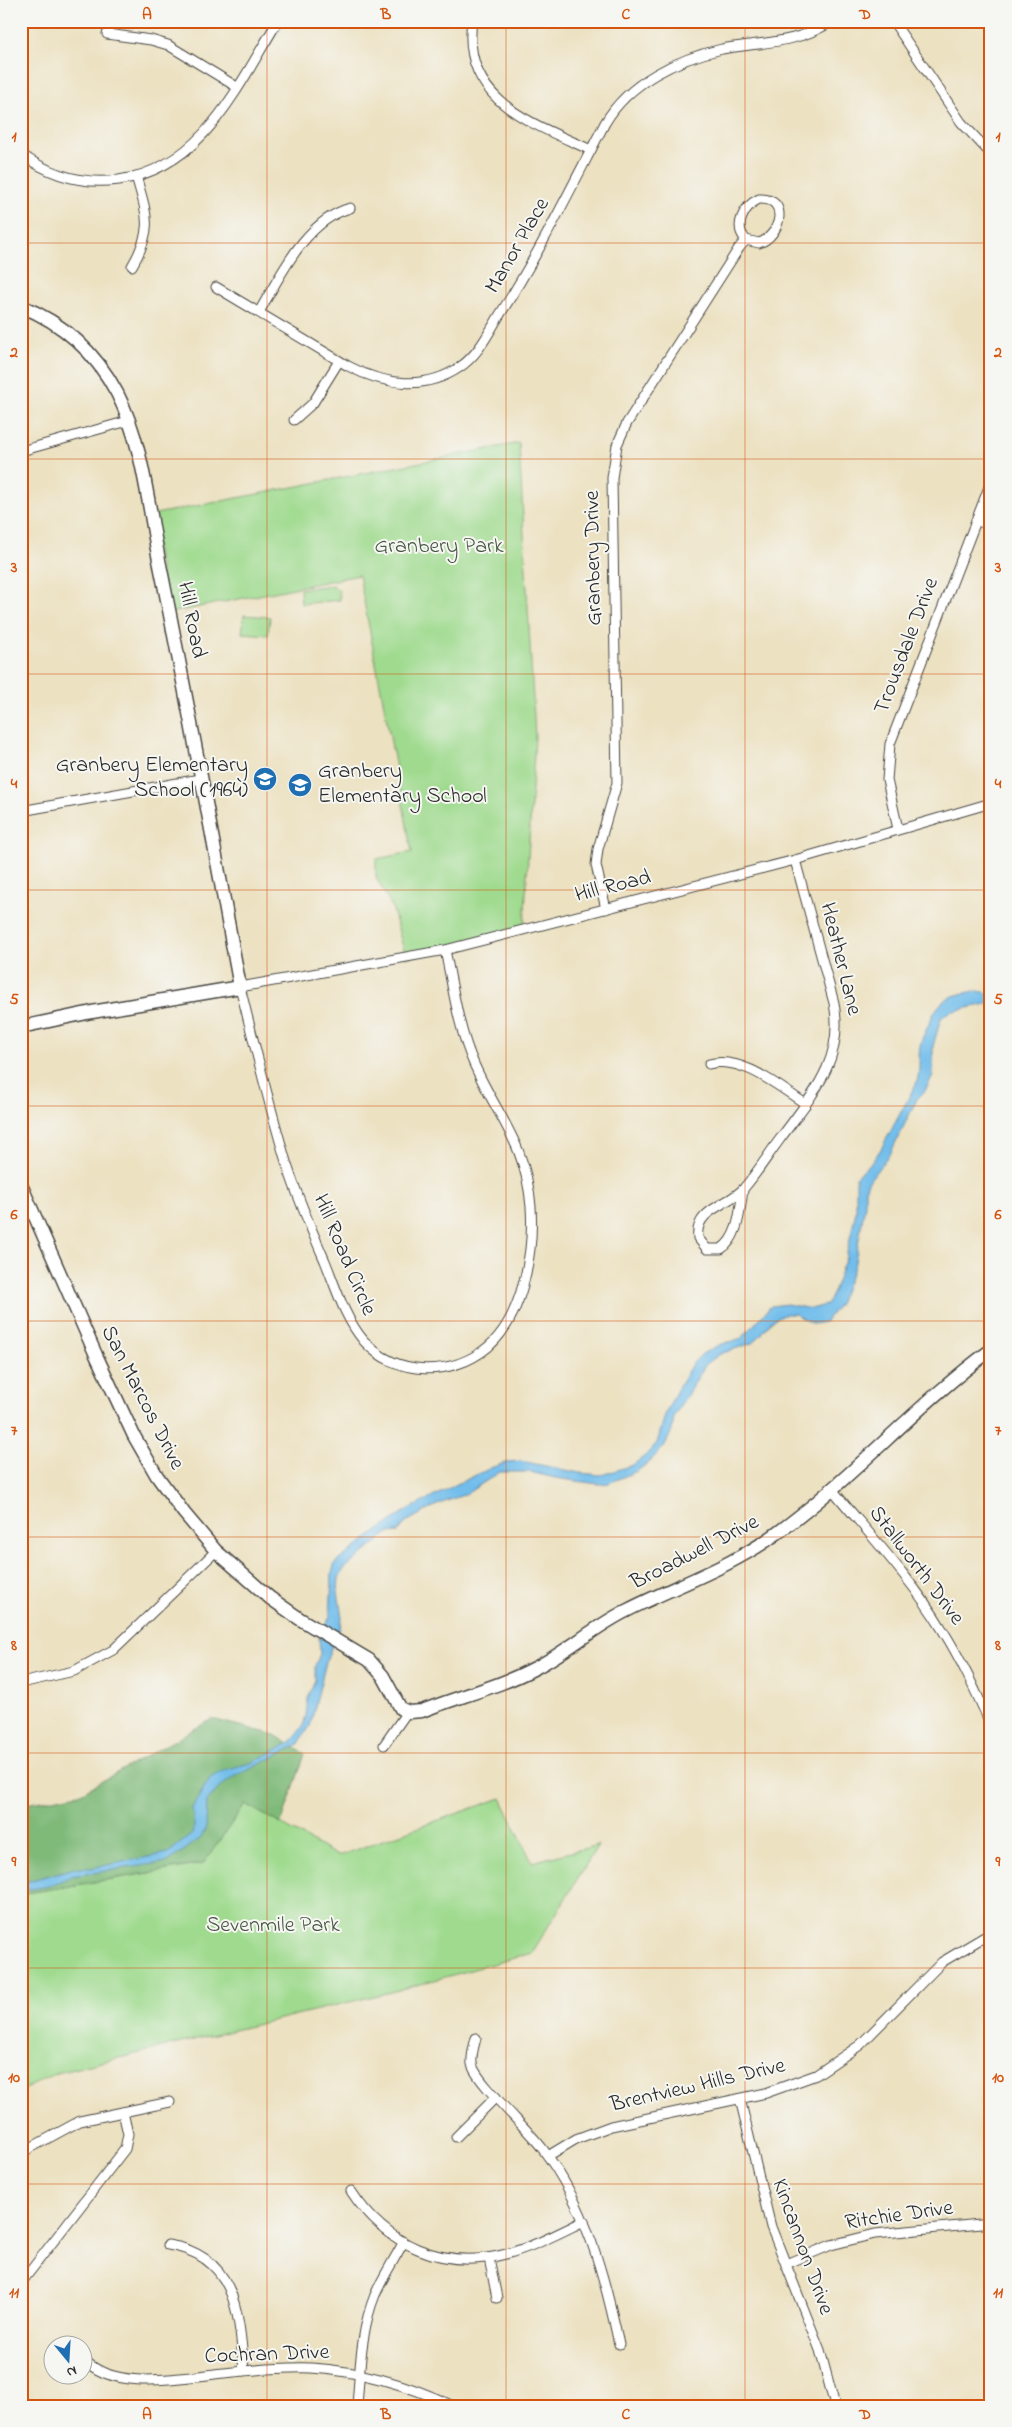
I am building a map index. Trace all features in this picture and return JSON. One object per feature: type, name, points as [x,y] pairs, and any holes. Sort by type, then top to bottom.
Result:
[{"type":"street","points":[[21,154],[48,170],[79,179],[107,181],[136,176],[166,165],[192,147],[210,126],[278,21]]},
{"type":"street","points":[[472,21],[470,43],[473,58],[480,75],[495,98],[517,115],[590,150]]},
{"type":"street","name":"Manor Place","points":[[216,287],[339,361],[376,379],[409,383],[439,377],[469,359],[490,331],[531,264],[590,150],[616,106],[634,88],[692,57],[723,49],[798,38],[832,21]]},
{"type":"street","points":[[893,21],[961,122],[991,154]]},
{"type":"street","points":[[107,34],[151,40],[168,45],[237,86]]},
{"type":"street","points":[[132,266],[144,245],[148,226],[136,176]]},
{"type":"street","points":[[759,199],[773,203],[779,209],[780,216],[770,235],[759,243],[746,240],[741,235],[739,225],[748,207],[759,199]]},
{"type":"street","points":[[259,312],[300,246],[326,219],[350,208]]},
{"type":"street","name":"Granbery Drive","points":[[606,909],[596,861],[617,783],[612,505],[614,454],[627,422],[746,240]]},
{"type":"street","name":"Hill Road","points":[[21,306],[56,324],[84,347],[108,377],[128,420],[142,476],[240,987]]},
{"type":"street","points":[[294,420],[313,403],[339,361]]},
{"type":"street","points":[[21,451],[128,420]]},
{"type":"street","name":"Trousdale Drive","points":[[898,829],[887,780],[890,744],[991,482]]},
{"type":"street","points":[[976,520],[991,526]]},
{"type":"street","points":[[21,811],[200,779]]},
{"type":"street","name":"Hill Road","points":[[21,1027],[92,1012],[445,950],[795,860],[991,803]]},
{"type":"street","name":"Heather Lane","points":[[743,1190],[737,1224],[731,1238],[721,1249],[713,1251],[707,1249],[698,1238],[701,1222],[711,1211],[743,1190],[806,1104],[829,1066],[837,1038],[838,1025],[831,991],[795,860]]},
{"type":"street","name":"Hill Road Circle","points":[[240,987],[266,1092],[293,1183],[353,1326],[372,1349],[393,1361],[420,1369],[450,1367],[469,1360],[483,1351],[496,1339],[508,1321],[526,1271],[531,1221],[527,1179],[521,1156],[511,1130],[469,1052],[445,950]]},
{"type":"street","points":[[709,1064],[722,1062],[738,1065],[806,1104]]},
{"type":"street","name":"San Marcos Drive","points":[[21,1186],[96,1354],[138,1442],[167,1491],[216,1551],[270,1598],[360,1653],[374,1665],[389,1685],[397,1705],[407,1712]]},
{"type":"street","name":"Broadwell Drive","points":[[407,1712],[420,1711],[470,1694],[535,1668],[612,1618],[725,1564],[764,1542],[831,1488],[935,1394],[991,1350]]},
{"type":"street","name":"Stallworth Drive","points":[[831,1488],[905,1576],[935,1618],[966,1671],[991,1725]]},
{"type":"street","points":[[21,1683],[74,1671],[113,1650],[216,1551]]},
{"type":"street","points":[[384,1745],[407,1712]]},
{"type":"street","name":"Brentview Hills Drive","points":[[548,2156],[576,2139],[611,2126],[740,2099],[792,2085],[816,2075],[839,2061],[870,2036],[934,1969],[991,1932]]},
{"type":"street","points":[[476,2038],[472,2055],[472,2066],[480,2079],[548,2156],[570,2191],[601,2264],[620,2344]]},
{"type":"street","points":[[456,2137],[496,2097]]},
{"type":"street","name":"Kincannon Drive","points":[[740,2099],[766,2210],[820,2350],[835,2406]]},
{"type":"street","points":[[21,2153],[80,2121],[170,2102]]},
{"type":"street","points":[[21,2283],[125,2149],[128,2134],[123,2112]]},
{"type":"street","points":[[351,2191],[374,2221],[403,2243],[418,2250],[446,2258],[489,2258],[519,2250],[584,2221]]},
{"type":"street","name":"Ritchie Drive","points":[[786,2264],[831,2246],[875,2234],[991,2223]]},
{"type":"street","points":[[357,2406],[367,2324],[373,2301],[403,2243]]},
{"type":"street","points":[[168,2245],[194,2253],[214,2268],[226,2283],[237,2309],[244,2371]]},
{"type":"street","points":[[489,2258],[496,2298]]},
{"type":"street","name":"Cochran Drive","points":[[92,2365],[99,2371],[130,2379],[159,2380],[244,2371],[300,2368],[360,2373],[415,2389],[452,2406]]},
{"type":"green space","name":"Granbery Park","points":[[519,443],[535,736],[524,929],[406,958],[392,907],[376,877],[376,859],[412,852],[359,575],[169,613],[150,515]]},
{"type":"green space","points":[[333,585],[339,591],[340,600],[301,604],[300,589]]},
{"type":"green space","points":[[244,615],[270,617],[268,635],[242,633]]},
{"type":"green space","points":[[212,1719],[275,1735],[305,1754],[281,1824],[245,1804],[203,1864],[21,1894],[21,1805],[79,1794]]},
{"type":"green space","name":"Sevenmile Park","points":[[501,1798],[532,1862],[598,1845],[532,1953],[395,1991],[57,2073],[21,2091],[21,1894],[203,1864],[245,1804],[338,1856]]},
{"type":"water","points":[[977,991],[991,993],[991,1003],[949,1012],[941,1018],[933,1046],[933,1075],[925,1091],[917,1099],[891,1152],[868,1182],[865,1190],[865,1205],[854,1267],[839,1304],[825,1322],[813,1324],[795,1314],[784,1314],[771,1321],[761,1335],[752,1343],[720,1354],[706,1364],[674,1416],[672,1431],[664,1447],[637,1471],[609,1483],[598,1484],[555,1478],[530,1472],[500,1472],[466,1494],[439,1504],[406,1522],[399,1532],[388,1533],[344,1569],[339,1578],[338,1591],[342,1618],[340,1628],[327,1658],[310,1726],[298,1745],[232,1778],[219,1788],[207,1802],[206,1827],[201,1838],[168,1862],[72,1876],[49,1886],[21,1891],[21,1883],[74,1868],[92,1868],[168,1853],[192,1834],[194,1826],[192,1808],[210,1778],[224,1770],[251,1763],[291,1742],[303,1726],[308,1698],[315,1680],[315,1666],[320,1654],[319,1637],[330,1617],[332,1573],[335,1563],[379,1530],[404,1512],[459,1483],[508,1462],[521,1461],[580,1473],[601,1475],[633,1465],[657,1443],[666,1412],[677,1390],[692,1364],[702,1354],[719,1345],[742,1338],[771,1306],[787,1304],[811,1309],[826,1305],[846,1257],[856,1211],[856,1176],[872,1162],[881,1149],[916,1084],[920,1046],[933,1015],[941,1003],[947,999]]},
{"type":"place","name":"Granbery Elementary School (1964)","points":[[265,779]]},
{"type":"place","name":"Granbery Elementary School","points":[[300,785]]}]
